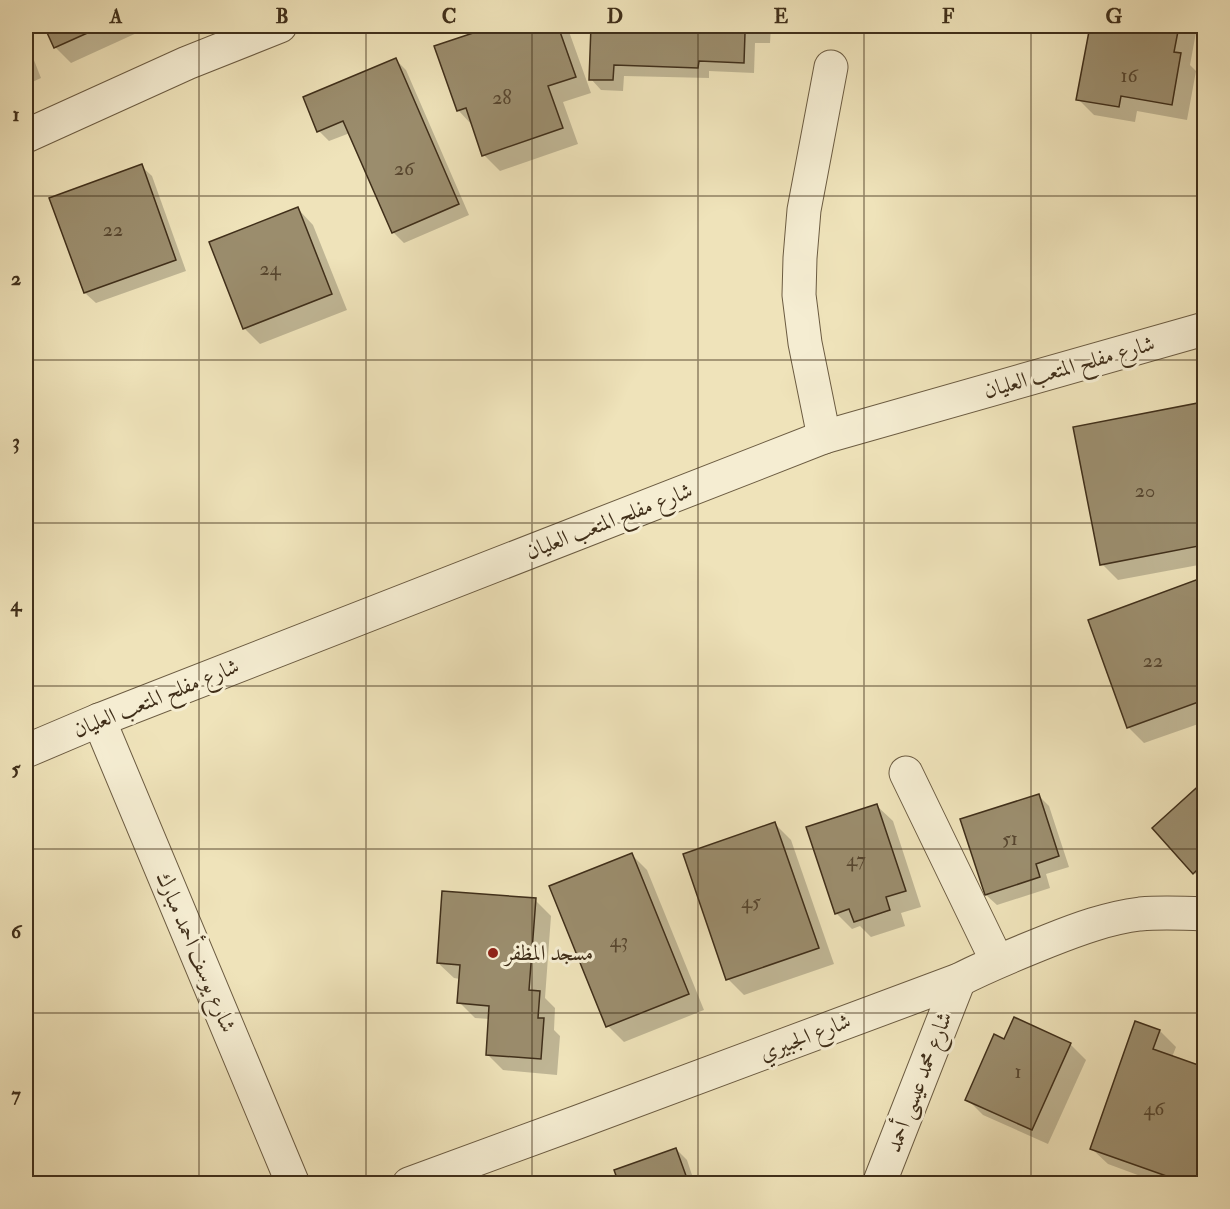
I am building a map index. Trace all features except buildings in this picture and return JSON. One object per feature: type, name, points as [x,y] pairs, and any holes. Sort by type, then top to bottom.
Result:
[{"type":"street","points":[[26,136],[187,63],[280,26]]},
{"type":"street","points":[[824,437],[805,343],[799,294],[804,210],[831,67]]},
{"type":"street","name":"شارع مفلح المتعب العليان","points":[[26,751],[99,720],[824,437],[1204,328]]},
{"type":"street","name":"شارع يوسف أحمد مبارك","points":[[99,720],[293,1184]]},
{"type":"street","points":[[906,773],[997,961]]},
{"type":"street","name":"شارع الجبيري","points":[[409,1184],[959,980],[997,961],[1081,928],[1110,919],[1140,914],[1171,912],[1204,914]]},
{"type":"street","name":"شارع محمد عيسى أحمد","points":[[879,1184],[959,980]]},
{"type":"place","name":"مسجد المظفر","points":[[493,953]]}]
